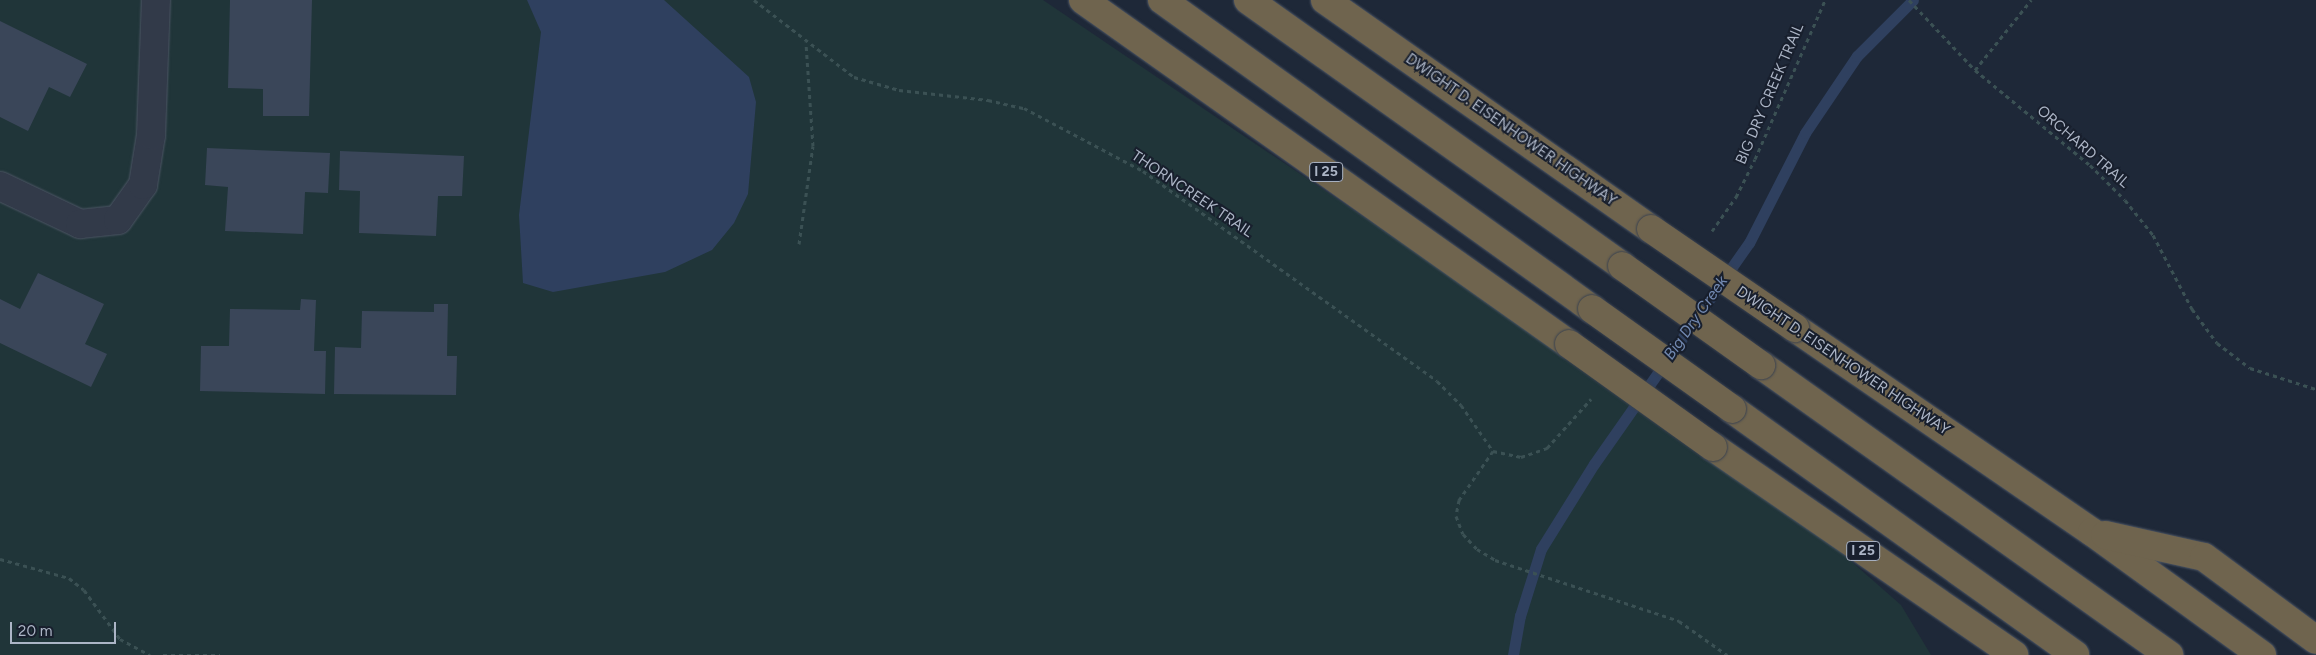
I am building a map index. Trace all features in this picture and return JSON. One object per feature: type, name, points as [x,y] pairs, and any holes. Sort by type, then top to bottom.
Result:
[{"type":"highway","name":"I 25","points":[[1083,0],[1713,447],[2014,655]]},
{"type":"highway","points":[[1162,0],[2076,655]]},
{"type":"highway","points":[[1248,0],[2169,655]]},
{"type":"highway","name":"DWIGHT D. EISENHOWER HIGHWAY","points":[[1325,0],[1651,229],[2092,532],[2262,655]]},
{"type":"highway","points":[[2092,532],[2204,558],[2316,640]]},
{"type":"street","points":[[0,186],[80,224],[118,220],[142,185],[151,135],[156,0]]},
{"type":"path","name":"THORNCREEK TRAIL","points":[[754,0],[806,42],[854,77],[899,90],[988,100],[1024,108],[1144,171],[1431,377],[1460,405],[1493,451],[1459,500],[1456,516],[1462,534],[1495,560],[1579,590],[1679,621],[1727,655]]},
{"type":"path","name":"BIG DRY CREEK TRAIL","points":[[1736,197],[1825,0]]},
{"type":"path","name":"ORCHARD TRAIL","points":[[1908,0],[1975,70],[2090,165],[2125,200],[2153,235],[2192,309],[2218,343],[2250,368],[2316,389]]},
{"type":"path","points":[[1975,70],[2031,0]]},
{"type":"path","points":[[799,244],[813,146],[806,42]]},
{"type":"path","points":[[0,559],[69,578],[84,590],[120,639],[150,655]]},
{"type":"path","points":[[163,655],[220,655]]},
{"type":"green space","points":[[0,0],[1043,0],[1779,498],[1901,605],[1931,655],[0,655]]},
{"type":"water","points":[[527,0],[664,0],[749,77],[756,102],[748,194],[734,223],[712,250],[665,272],[553,292],[523,283],[519,215],[541,32]]},
{"type":"building","points":[[230,0],[312,0],[309,116],[263,116],[263,89],[228,88]]},
{"type":"building","points":[[0,21],[87,64],[70,97],[49,87],[28,131],[0,117]]},
{"type":"building","points":[[207,148],[330,153],[328,193],[305,192],[303,234],[225,231],[228,187],[205,185]]},
{"type":"building","points":[[340,151],[464,156],[462,196],[438,196],[436,236],[359,233],[360,191],[339,190]]},
{"type":"building","points":[[38,273],[104,304],[85,344],[107,354],[91,387],[0,343],[0,299],[20,309]]},
{"type":"building","points":[[301,299],[316,300],[314,351],[326,351],[325,394],[200,391],[201,346],[229,346],[230,309],[300,310]]},
{"type":"building","points":[[434,304],[448,304],[447,356],[457,356],[456,395],[334,394],[335,347],[361,348],[362,311],[434,312]]},
{"type":"waterway","name":"Big Dry Creek","points":[[1513,655],[1520,616],[1541,549],[1594,464],[1749,243],[1805,133],[1857,56],[1913,0]]}]
